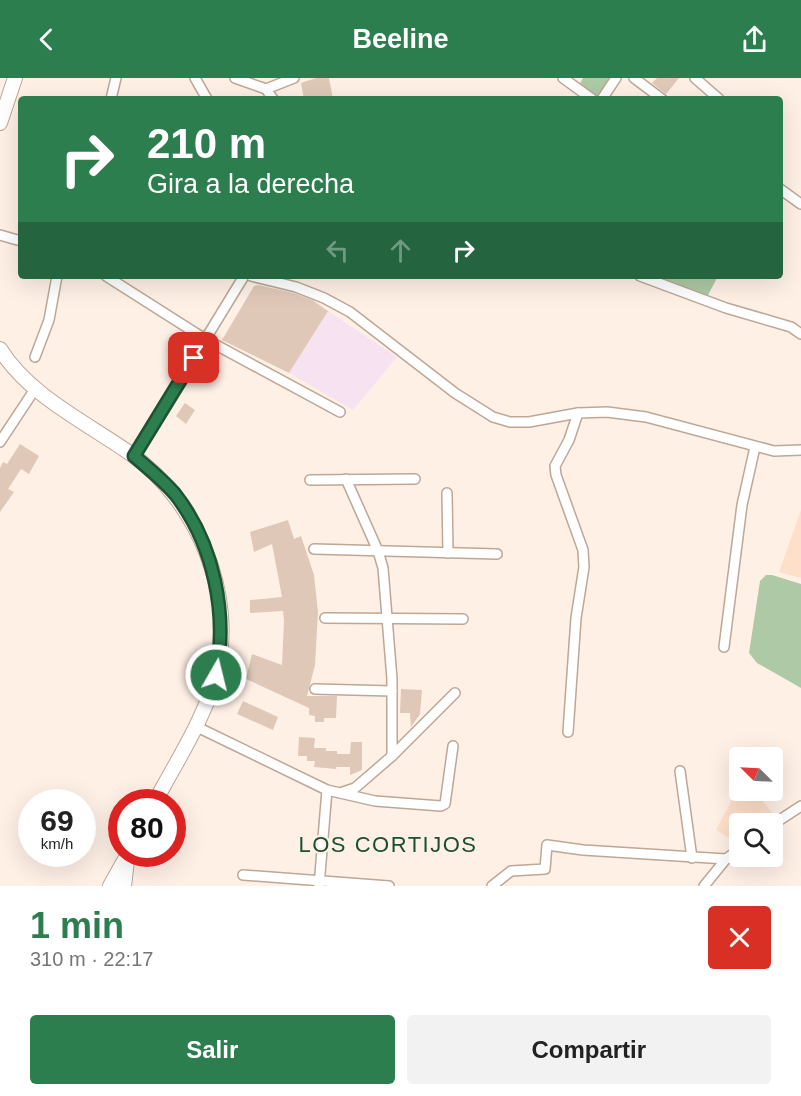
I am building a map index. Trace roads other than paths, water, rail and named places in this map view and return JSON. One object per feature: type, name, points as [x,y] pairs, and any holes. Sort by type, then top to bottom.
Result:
[{"type":"highway","points":[[0,90],[8,78]]},
{"type":"highway","points":[[0,123],[15,78]]},
{"type":"highway","points":[[0,349],[35,389],[134,456],[175,494],[200,537],[216,583],[220,610],[221,643],[218,666],[206,706],[162,789]]},
{"type":"highway","points":[[110,886],[121,867]]},
{"type":"highway","points":[[124,886],[126,867]]},
{"type":"street","points":[[112,96],[116,78]]},
{"type":"street","points":[[195,78],[205,96]]},
{"type":"street","points":[[235,78],[266,89],[271,96]]},
{"type":"street","points":[[266,89],[294,78]]},
{"type":"street","points":[[563,78],[588,96]]},
{"type":"street","points":[[604,96],[616,78]]},
{"type":"street","points":[[695,78],[716,96]]},
{"type":"street","points":[[641,80],[659,96]]},
{"type":"street","points":[[783,191],[801,204]]},
{"type":"street","points":[[0,235],[18,240]]},
{"type":"street","points":[[35,357],[49,320],[56,279]]},
{"type":"street","points":[[111,279],[206,339],[340,412]]},
{"type":"street","points":[[134,456],[242,279]]},
{"type":"street","points":[[263,279],[296,287],[350,312],[455,393],[493,417],[510,422],[529,422],[579,413],[607,412],[646,417],[774,451],[801,450]]},
{"type":"street","points":[[648,279],[726,308],[791,327],[801,334]]},
{"type":"street","points":[[0,442],[35,389]]},
{"type":"street","points":[[568,732],[576,618],[584,567],[583,550],[556,475],[555,466],[569,440],[579,413]]},
{"type":"street","points":[[724,647],[742,505],[755,447]]},
{"type":"street","points":[[346,479],[378,551],[383,568],[392,691],[392,756]]},
{"type":"street","points":[[310,480],[416,479]]},
{"type":"street","points":[[447,492],[448,553]]},
{"type":"street","points":[[314,549],[497,554]]},
{"type":"street","points":[[325,618],[463,619]]},
{"type":"street","points":[[315,689],[392,691]]},
{"type":"street","points":[[340,793],[355,788],[392,756],[455,693]]},
{"type":"street","points":[[195,726],[327,790],[365,800],[441,806],[445,804],[453,746]]},
{"type":"street","points":[[680,771],[692,858]]},
{"type":"street","points":[[363,781],[365,800]]},
{"type":"street","points":[[319,883],[327,790]]},
{"type":"street","points":[[783,818],[801,806]]},
{"type":"street","points":[[492,886],[511,871],[545,869],[547,846],[726,859]]},
{"type":"street","points":[[704,886],[729,857]]},
{"type":"street","points":[[243,875],[319,883],[389,886]]},
{"type":"district","name":"LOS CORTIJOS","points":[[388,844]]}]
